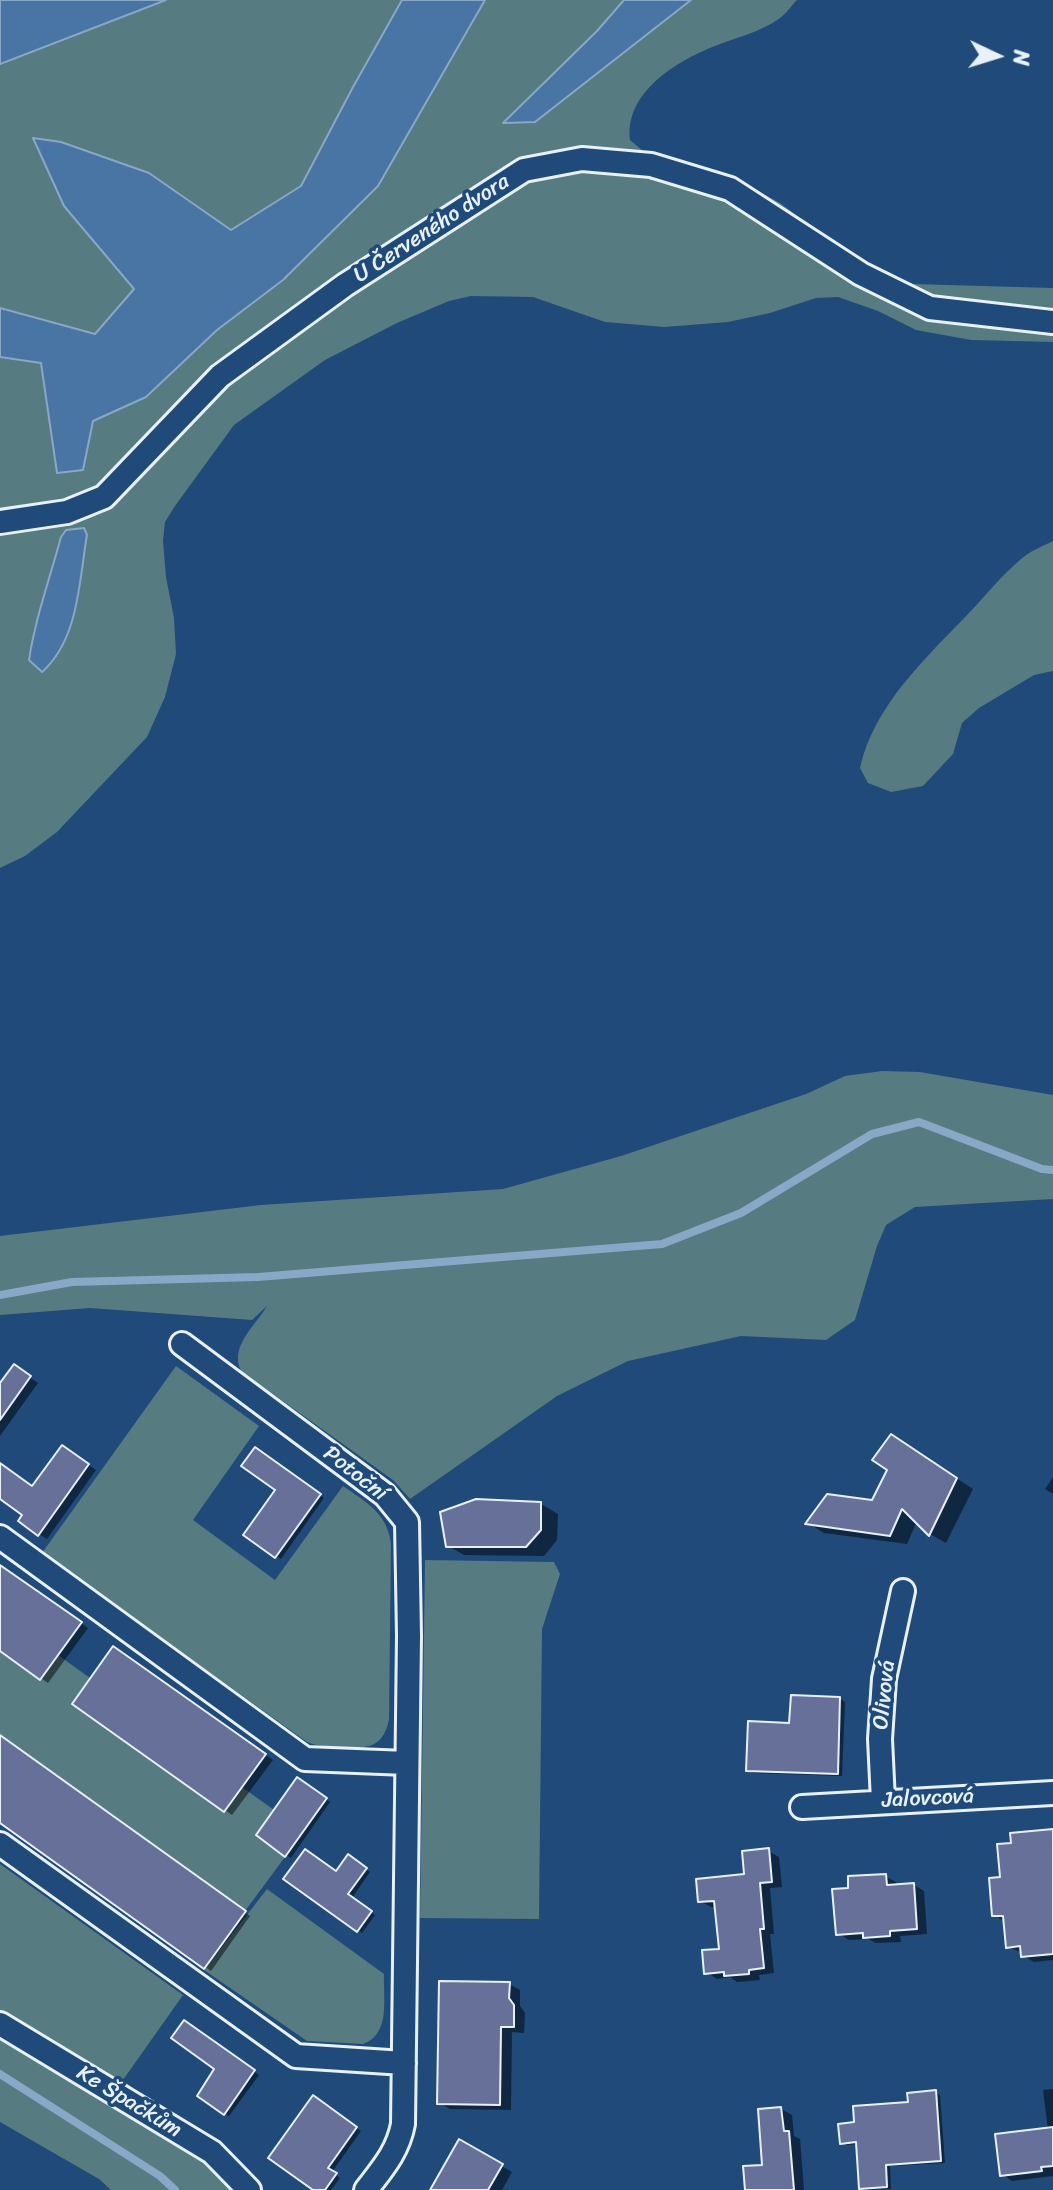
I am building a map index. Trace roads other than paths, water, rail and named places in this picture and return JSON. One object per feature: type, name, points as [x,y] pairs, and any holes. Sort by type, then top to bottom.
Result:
[{"type":"street","name":"U Červeného dvora","points":[[0,522],[67,512],[104,497],[220,376],[345,285],[524,170],[582,159],[651,165],[730,189],[861,274],[930,308],[1053,322]]},
{"type":"street","name":"Potoční","points":[[182,1344],[385,1495],[407,1522],[403,2124],[400,2141],[392,2156],[366,2190]]},
{"type":"street","points":[[0,1537],[305,1759],[407,1763]]},
{"type":"street","name":"Olivová","points":[[883,1801],[880,1739],[884,1679],[903,1591]]},
{"type":"street","name":"Jalovcová","points":[[802,1807],[1053,1793]]},
{"type":"street","points":[[0,1844],[296,2056],[404,2063]]},
{"type":"street","name":"Ke Špačkům","points":[[0,2024],[212,2152],[249,2190]]},
{"type":"water","points":[[0,0],[166,0],[0,64]]},
{"type":"water","points":[[402,0],[485,0],[378,186],[283,280],[217,330],[146,397],[93,421],[83,470],[57,473],[41,363],[0,357],[0,308],[95,334],[134,289],[64,206],[33,138],[61,142],[149,173],[231,230],[301,186]]},
{"type":"water","points":[[624,0],[691,0],[535,122],[503,123],[597,31]]},
{"type":"water","points":[[84,528],[87,535],[70,626],[64,643],[42,672],[29,660],[61,537],[66,530]]},
{"type":"waterway","points":[[0,1295],[72,1282],[258,1277],[662,1244],[741,1213],[872,1134],[919,1122],[1042,1169],[1053,1170]]},
{"type":"waterway","points":[[0,2074],[160,2176],[175,2190]]}]
